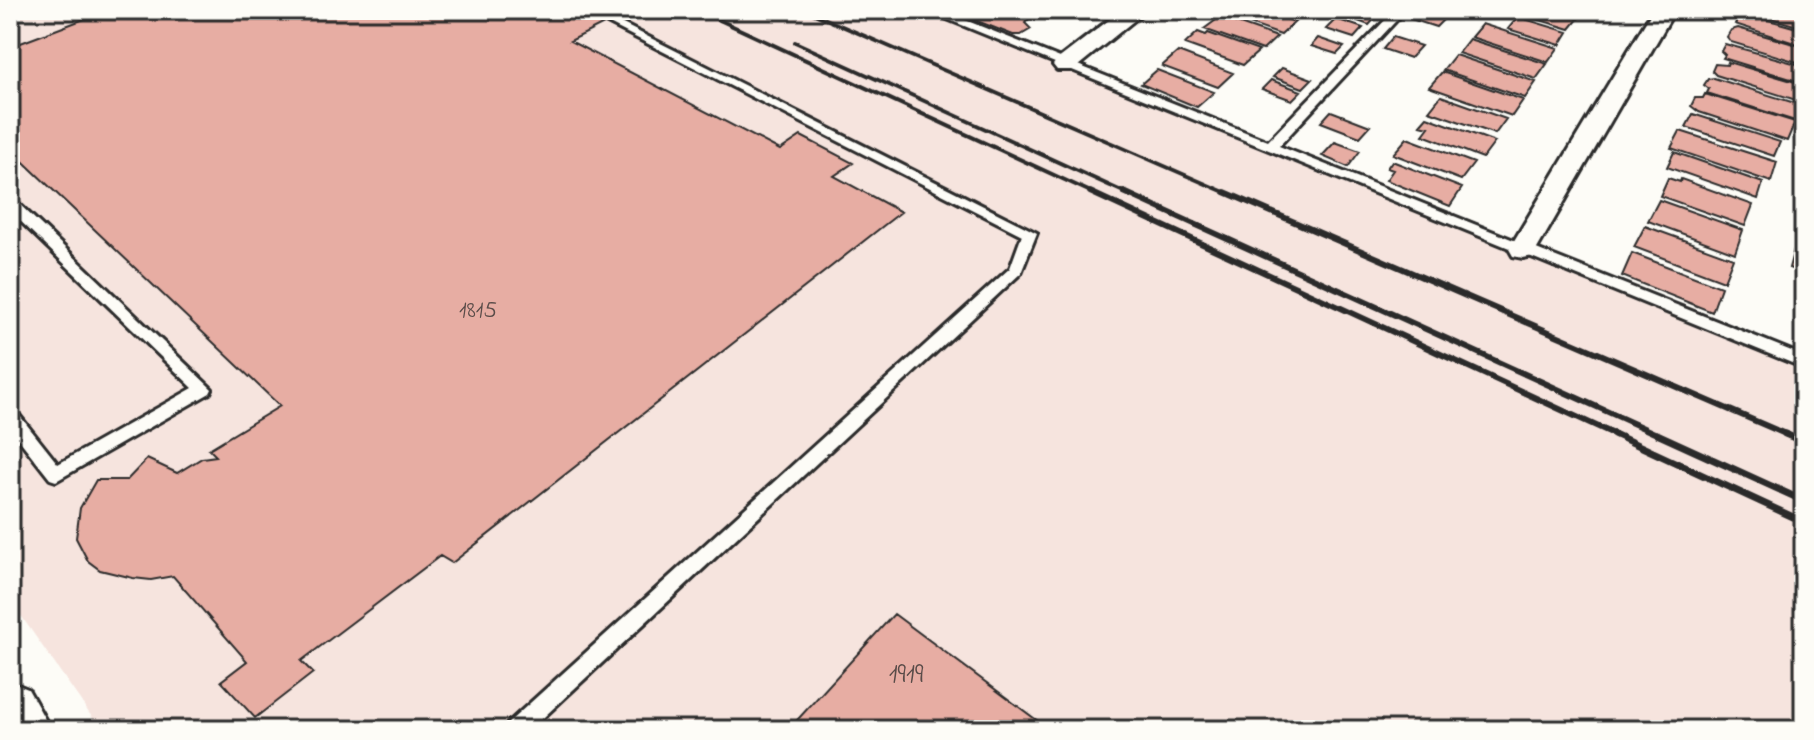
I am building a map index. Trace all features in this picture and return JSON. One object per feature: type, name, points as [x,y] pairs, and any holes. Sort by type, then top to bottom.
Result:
[{"type":"street","points":[[1065,65],[1136,10]]},
{"type":"street","points":[[1523,249],[1664,10]]},
{"type":"street","points":[[10,707],[25,730]]},
{"type":"lane","points":[[515,730],[1016,270],[1030,233],[587,10]]},
{"type":"lane","points":[[930,10],[1804,362]]},
{"type":"lane","points":[[1270,147],[1401,10]]},
{"type":"lane","points":[[10,203],[204,389],[56,474],[10,416]]},
{"type":"shaded area","points":[[10,10],[921,10],[1804,366],[1804,730],[101,730],[10,600]]},
{"type":"building","points":[[108,10],[581,10],[606,23],[570,41],[780,150],[801,136],[853,163],[834,176],[901,212],[452,563],[440,556],[301,661],[313,673],[255,718],[221,681],[247,661],[173,576],[151,580],[100,570],[88,561],[76,538],[80,508],[96,480],[127,480],[147,459],[177,473],[202,458],[216,456],[209,449],[280,406],[10,149],[10,47]]},
{"type":"building","points":[[1002,10],[1028,20],[1025,23],[1031,29],[1021,35],[1013,35],[954,12]]},
{"type":"building","points":[[1226,10],[1261,10],[1295,22],[1281,35],[1221,14]]},
{"type":"building","points":[[1268,10],[1307,10],[1297,20]]},
{"type":"building","points":[[1347,10],[1380,13],[1369,25],[1341,15]]},
{"type":"building","points":[[1523,10],[1554,10],[1579,18],[1570,29],[1520,14]]},
{"type":"building","points":[[1744,10],[1804,13],[1804,28]]},
{"type":"building","points":[[1418,12],[1443,20],[1436,27],[1411,19]]},
{"type":"building","points":[[1751,15],[1804,30],[1804,46],[1735,24],[1738,18],[1749,18]]},
{"type":"building","points":[[1220,17],[1277,37],[1263,50],[1204,29]]},
{"type":"building","points":[[1518,17],[1568,32],[1560,45],[1508,29]]},
{"type":"building","points":[[1336,19],[1363,28],[1354,38],[1326,29]]},
{"type":"building","points":[[1482,24],[1558,48],[1548,62],[1471,37]]},
{"type":"building","points":[[1738,28],[1804,47],[1804,64],[1731,42],[1727,37],[1731,30]]},
{"type":"building","points":[[1198,32],[1259,51],[1243,65],[1185,44]]},
{"type":"building","points":[[1393,37],[1421,46],[1410,58],[1383,49]]},
{"type":"building","points":[[1318,38],[1344,47],[1337,54],[1311,46]]},
{"type":"building","points":[[1469,39],[1547,64],[1536,79],[1458,53]]},
{"type":"building","points":[[1725,44],[1804,66],[1804,83],[1723,58],[1725,55],[1721,51]]},
{"type":"building","points":[[1178,52],[1233,73],[1218,87],[1162,66]]},
{"type":"building","points":[[1455,55],[1536,82],[1525,98],[1443,70]]},
{"type":"building","points":[[1728,62],[1802,84],[1796,100],[1716,75],[1712,71],[1715,64],[1727,65]]},
{"type":"building","points":[[1282,68],[1312,79],[1303,88],[1273,77]]},
{"type":"building","points":[[1157,70],[1214,92],[1197,107],[1141,84]]},
{"type":"building","points":[[1442,72],[1523,100],[1512,116],[1429,87]]},
{"type":"building","points":[[1714,78],[1801,105],[1795,121],[1707,93],[1709,89],[1704,85],[1708,79]]},
{"type":"building","points":[[1271,80],[1301,91],[1292,100],[1262,89]]},
{"type":"building","points":[[1705,94],[1795,122],[1787,141],[1699,112],[1691,106],[1695,98],[1703,98]]},
{"type":"building","points":[[1441,96],[1506,119],[1495,134],[1429,111]]},
{"type":"building","points":[[1331,111],[1370,126],[1360,137],[1321,122]]},
{"type":"building","points":[[1693,114],[1780,142],[1774,156],[1686,127]]},
{"type":"building","points":[[1427,117],[1495,142],[1483,158],[1423,135],[1429,127],[1420,125]]},
{"type":"building","points":[[1680,131],[1777,162],[1771,182],[1671,148]]},
{"type":"building","points":[[1407,138],[1474,163],[1461,180],[1393,154]]},
{"type":"building","points":[[1335,142],[1360,151],[1348,167],[1322,156]]},
{"type":"building","points":[[1674,152],[1763,183],[1758,199],[1667,167]]},
{"type":"building","points":[[1392,161],[1462,188],[1450,206],[1386,180],[1393,170],[1387,168]]},
{"type":"building","points":[[1668,178],[1680,182],[1681,179],[1753,205],[1745,226],[1660,196]]},
{"type":"building","points":[[1659,200],[1743,230],[1735,253],[1648,221]]},
{"type":"building","points":[[1645,226],[1733,258],[1724,281],[1634,247]]},
{"type":"building","points":[[1794,249],[1804,253],[1804,273],[1789,268]]},
{"type":"building","points":[[1632,253],[1721,287],[1712,312],[1622,276]]},
{"type":"building","points":[[894,614],[1050,730],[788,730]]},
{"type":"railway","points":[[698,10],[1095,194]]},
{"type":"railway","points":[[805,10],[1229,194]]},
{"type":"railway","points":[[795,42],[1128,194]]},
{"type":"railway","points":[[1090,192],[1618,436]]},
{"type":"railway","points":[[1124,192],[1661,436]]},
{"type":"railway","points":[[1225,192],[1790,436]]},
{"type":"railway","points":[[1614,434],[1804,522]]},
{"type":"railway","points":[[1657,434],[1804,501]]},
{"type":"railway","points":[[1785,434],[1804,442]]}]
